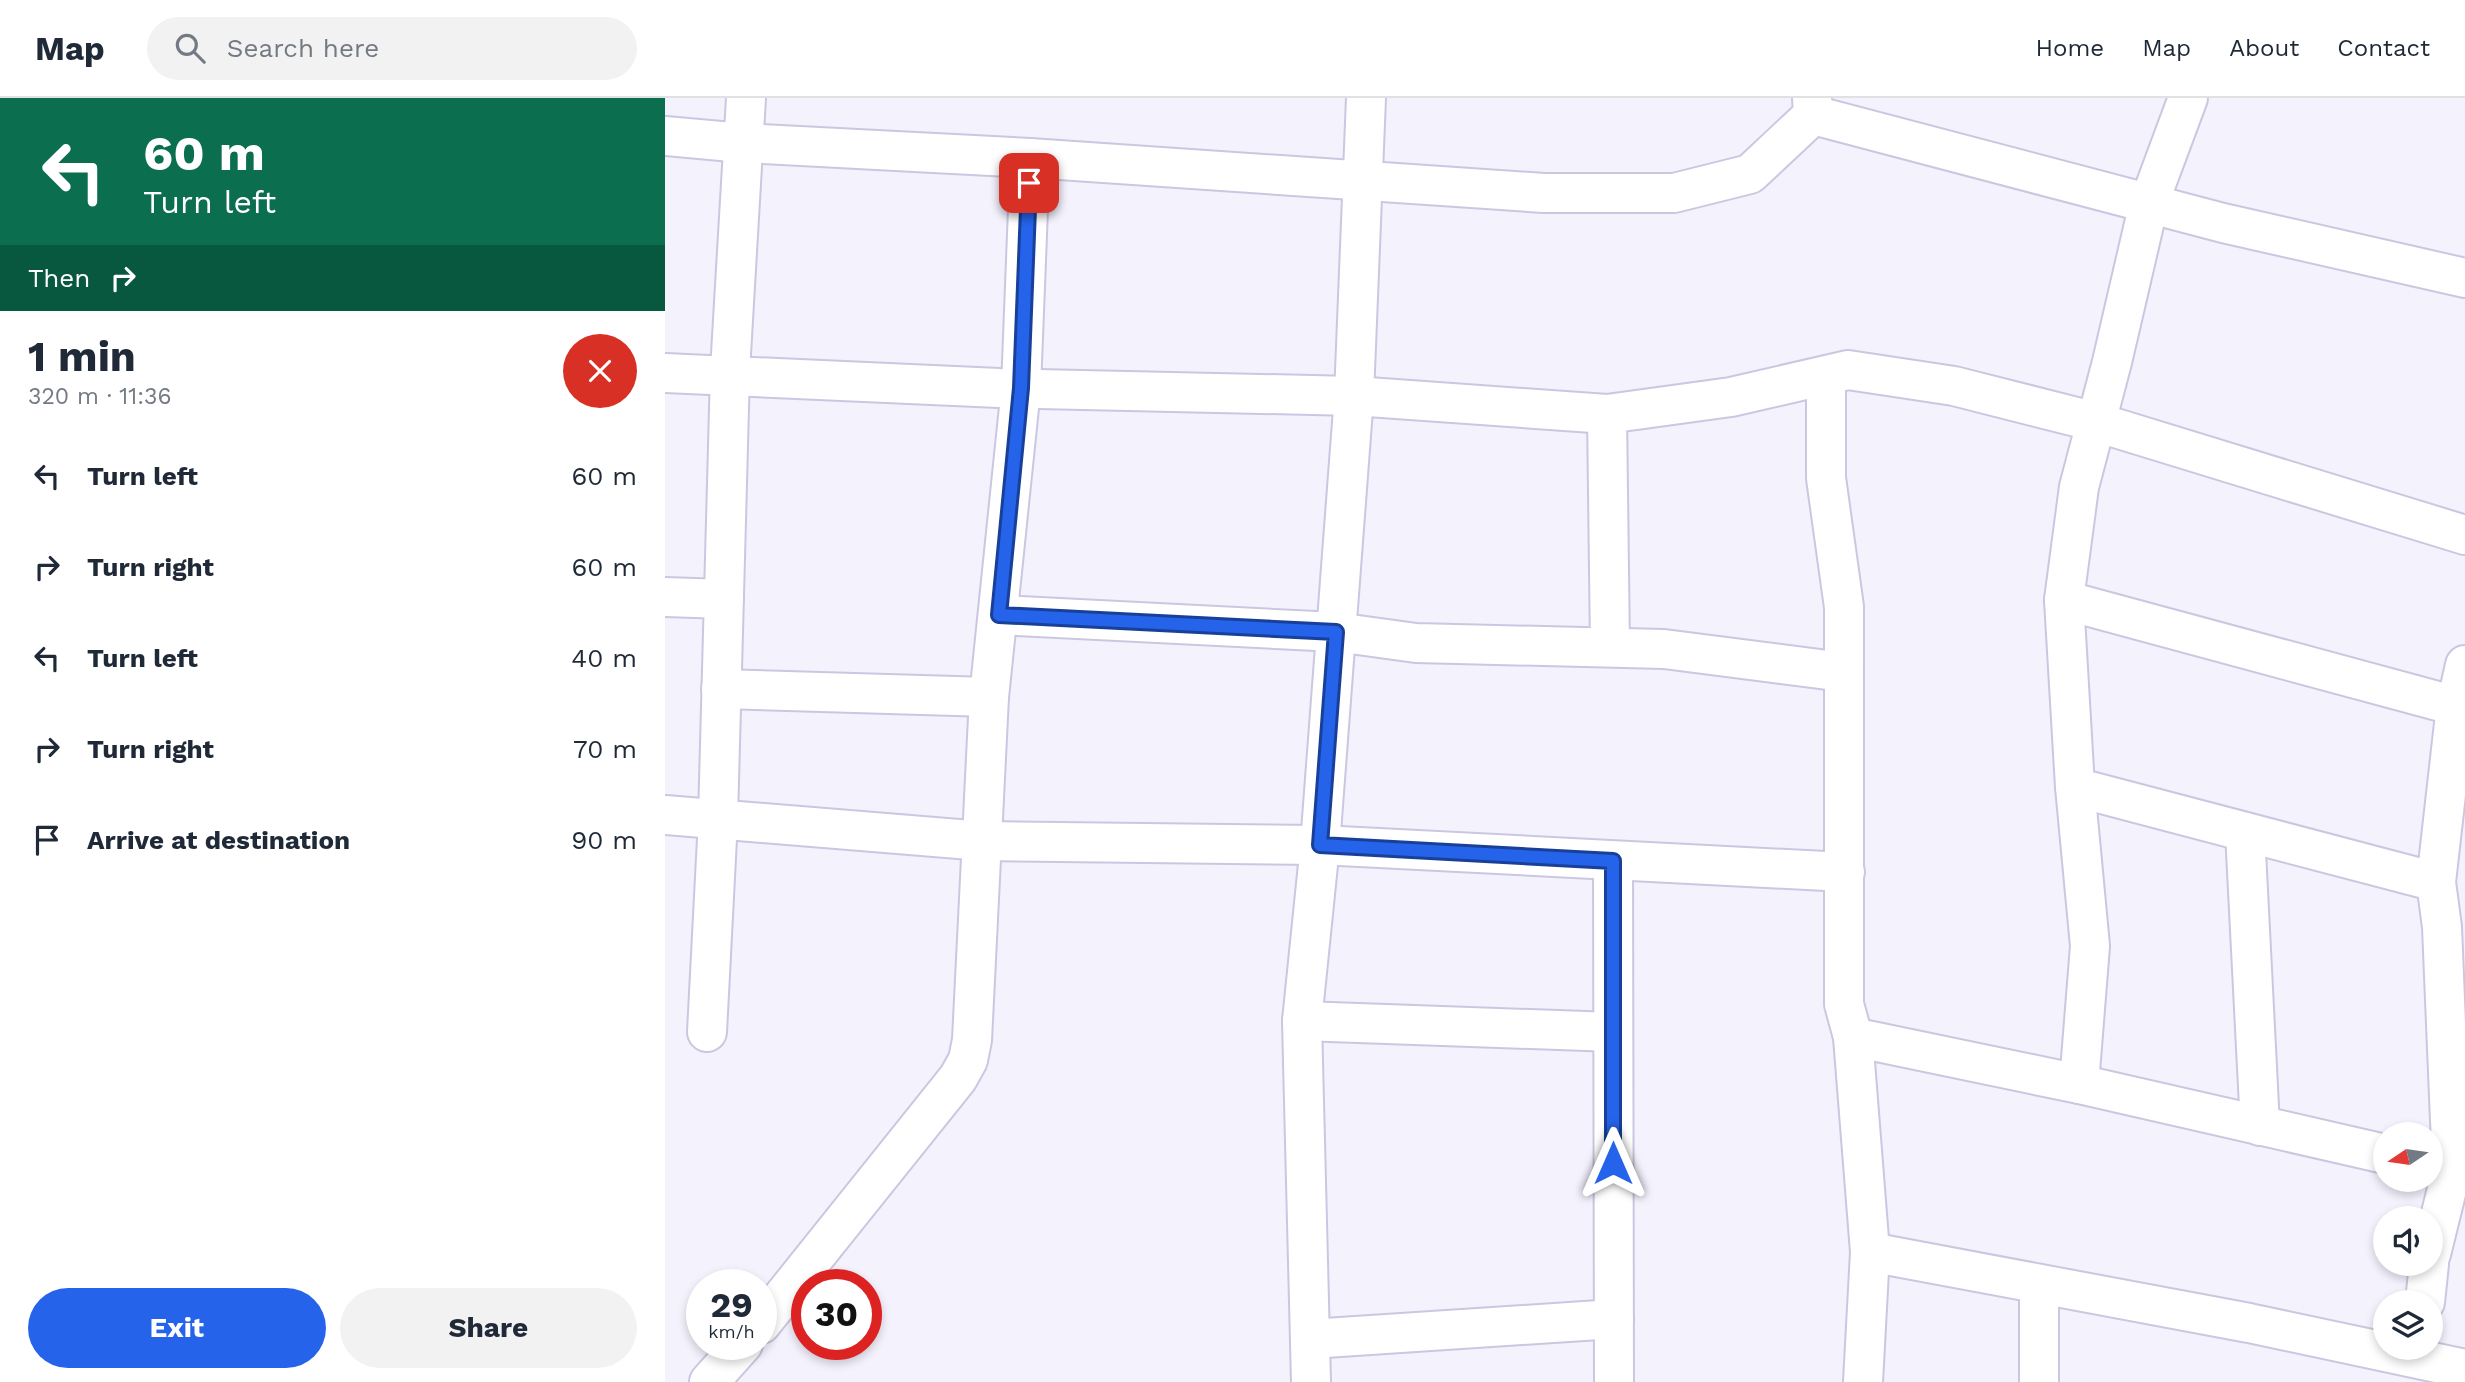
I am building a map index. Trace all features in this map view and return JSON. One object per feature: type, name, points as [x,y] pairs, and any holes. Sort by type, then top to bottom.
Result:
[{"type":"street","points":[[707,1032],[718,819],[730,376],[746,98]]},
{"type":"street","points":[[1311,1382],[1302,1021],[1320,845],[1354,396],[1366,98]]},
{"type":"street","points":[[2079,1084],[2090,946],[2075,788],[2064,600],[2079,486],[2149,203],[2188,98]]},
{"type":"street","points":[[665,136],[1544,192],[1674,193],[1750,174],[1813,106],[2223,223],[2465,278]]},
{"type":"street","points":[[777,1304],[958,1078],[968,1060],[972,1040],[989,697],[1021,388],[1030,158]]},
{"type":"street","points":[[665,373],[1021,388],[1354,396],[1607,414],[1731,397],[1848,370],[1954,386],[2096,422],[2465,535]]},
{"type":"street","points":[[1826,376],[1826,478],[1843,607],[1846,872],[1844,1004],[1853,1037],[1870,1252],[1863,1382]]},
{"type":"street","points":[[1607,414],[1610,647]]},
{"type":"street","points":[[665,597],[724,599]]},
{"type":"street","points":[[2064,600],[2456,706]]},
{"type":"street","points":[[999,615],[1336,632],[1416,643],[1664,649],[1843,671]]},
{"type":"street","points":[[2441,1206],[2449,1168],[2442,927],[2436,882],[2456,706],[2465,666]]},
{"type":"street","points":[[721,689],[989,697]]},
{"type":"street","points":[[2075,788],[2436,882]]},
{"type":"street","points":[[665,815],[983,841],[1320,845],[1846,872]]},
{"type":"street","points":[[2245,832],[2260,1126]]},
{"type":"street","points":[[1613,861],[1614,1382]]},
{"type":"street","points":[[1302,1021],[1613,1032]]},
{"type":"street","points":[[1853,1037],[2079,1084],[2373,1151]]},
{"type":"street","points":[[1870,1252],[2249,1323],[2419,1363],[2465,1369]]},
{"type":"street","points":[[2039,1284],[2039,1382]]},
{"type":"street","points":[[1310,1339],[1614,1320]]},
{"type":"street","points":[[709,1382],[729,1360]]},
{"type":"route","points":[[1029,183],[1021,388],[999,615],[1336,632],[1320,845],[1613,861],[1613,1163]]}]
